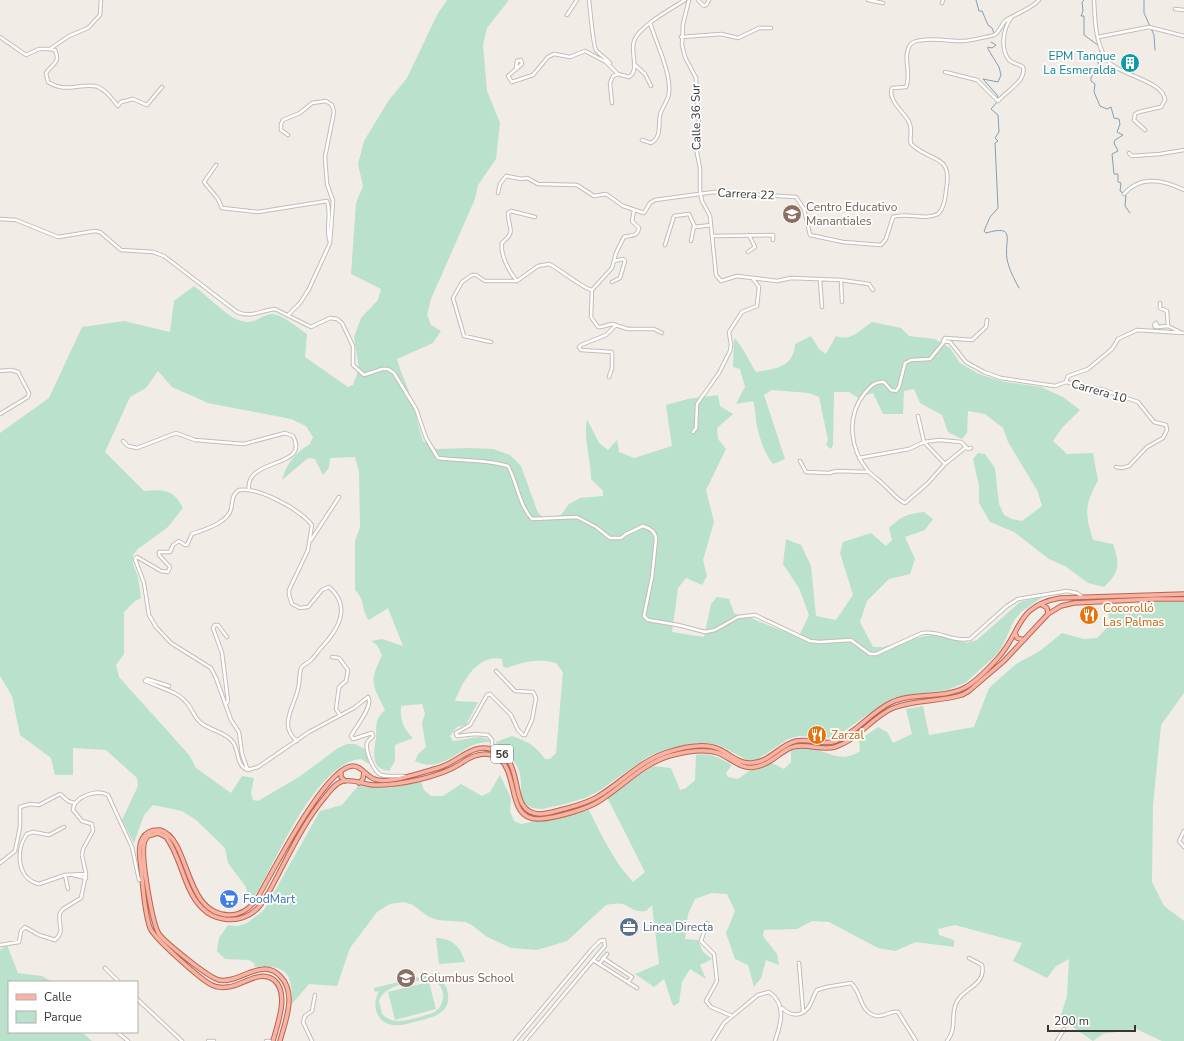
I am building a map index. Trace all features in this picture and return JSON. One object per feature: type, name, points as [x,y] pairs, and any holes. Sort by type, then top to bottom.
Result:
[{"type":"main road","name":"56","points":[[340,771],[354,766],[378,780],[405,776],[446,765],[475,748],[492,750],[502,754],[511,764],[522,804],[532,812],[548,813],[595,799],[648,760],[671,751],[698,746],[709,746],[718,748],[743,762],[752,764],[765,759],[794,741],[832,742],[840,739],[892,702],[964,688],[999,657],[1026,614],[1041,604],[1060,598],[1184,594]]},
{"type":"main road","name":"56","points":[[345,781],[382,785],[417,779],[444,772],[473,756],[487,754],[498,758],[508,769],[514,797],[521,810],[534,818],[546,818],[592,805],[652,763],[674,755],[707,751],[722,755],[742,766],[752,768],[760,766],[797,746],[825,748],[835,747],[848,740],[894,708],[953,697],[966,693],[1004,661],[1048,614],[1061,606],[1074,603],[1184,599]]},
{"type":"main road","points":[[1041,604],[1047,608],[1048,614]]},
{"type":"main road","points":[[1015,631],[1017,638],[1024,640]]},
{"type":"main road","points":[[280,1041],[289,996],[287,985],[279,975],[264,969],[250,972],[231,980],[217,980],[210,977],[160,934],[153,918],[144,855],[144,843],[148,836],[152,834],[164,834],[169,841],[193,896],[200,906],[209,914],[217,918],[227,920],[239,919],[250,914],[263,902],[314,811],[335,785],[345,781],[341,777],[340,771]]},
{"type":"main road","points":[[274,1041],[281,998],[278,984],[272,979],[264,976],[227,988],[210,984],[153,933],[148,920],[142,880],[139,848],[141,839],[147,832],[160,830],[171,838],[196,891],[206,906],[214,911],[226,915],[234,915],[247,910],[257,899],[310,807],[340,771]]},
{"type":"main road","points":[[359,783],[364,777],[364,772]]},
{"type":"street","points":[[50,49],[69,36],[88,28],[100,15],[101,0]]},
{"type":"street","points":[[567,14],[577,0]]},
{"type":"street","points":[[590,0],[594,45],[618,74],[627,77],[630,77],[634,64],[634,41],[650,23],[685,0]]},
{"type":"street","name":"Calle 36 Sur","points":[[689,0],[682,37],[683,50],[697,84],[699,125],[696,148],[700,168],[701,194],[710,216],[715,270],[721,281],[737,276],[753,278]]},
{"type":"street","points":[[698,0],[704,6],[709,0]]},
{"type":"street","points":[[868,0],[883,3]]},
{"type":"street","points":[[945,72],[977,80],[998,101],[1021,79],[1024,72],[1023,67],[1010,61],[1004,49],[1005,29],[1012,16],[1034,6],[1039,0]]},
{"type":"street","points":[[1094,0],[1098,37],[1105,57],[1109,63],[1157,88],[1165,96],[1166,100],[1161,107],[1135,114],[1134,120],[1145,130]]},
{"type":"street","points":[[1174,9],[1184,10]]},
{"type":"street","name":"Carrera 22","points":[[634,210],[646,212],[650,203],[655,200],[714,192],[796,197],[804,209],[810,234],[842,242],[881,245],[886,239],[893,217],[907,214],[927,217],[935,216],[942,209],[949,176],[948,169],[943,163],[911,144],[910,124],[902,114],[891,91],[895,87],[906,87],[908,83],[907,60],[911,43],[928,39],[965,41],[993,36],[1002,24],[1012,16]]},
{"type":"street","points":[[642,140],[651,143],[656,140],[659,132],[660,115],[669,93],[666,75],[650,23]]},
{"type":"street","points":[[1098,37],[1150,27],[1184,36]]},
{"type":"street","points":[[682,37],[721,34],[738,38],[759,28],[771,28]]},
{"type":"street","points":[[0,37],[26,55],[39,49],[55,50],[58,58],[57,63],[46,73],[48,82],[52,85],[72,89],[94,86],[110,96],[118,106],[121,102],[133,99],[147,105],[162,87]]},
{"type":"street","points":[[516,68],[508,76],[512,82],[533,75],[546,58],[554,54],[570,57],[585,51],[611,65]]},
{"type":"street","points":[[634,64],[645,74],[652,86]]},
{"type":"street","points":[[612,103],[610,83],[613,76],[618,74]]},
{"type":"street","points":[[288,135],[281,130],[283,120],[300,113],[312,103],[326,101],[332,105],[334,112],[325,157],[327,184],[333,201],[330,243],[309,289],[300,303],[288,315]]},
{"type":"street","points":[[1129,153],[1132,156],[1142,156],[1184,150]]},
{"type":"street","points":[[216,165],[204,182],[218,198],[222,208],[258,212],[327,201],[330,210],[328,237],[330,243]]},
{"type":"street","points":[[498,193],[500,184],[506,176],[524,179],[527,178],[538,184],[577,185],[590,195],[594,196],[606,194],[623,206],[634,210],[632,221],[639,228],[638,234],[635,236],[624,237],[609,271],[592,290],[592,321],[600,327],[610,324],[628,329],[654,329],[662,333]]},
{"type":"street","points":[[1124,194],[1136,184],[1147,180],[1184,190]]},
{"type":"street","points":[[517,281],[506,262],[501,247],[502,243],[510,236],[508,213],[511,211],[535,217]]},
{"type":"street","points":[[666,245],[674,216],[689,214],[694,225],[691,241]]},
{"type":"street","points":[[0,219],[16,220],[58,237],[90,231],[100,232],[121,250],[153,252],[164,256],[237,312],[251,316],[275,309],[311,327],[330,318],[337,319],[342,323],[352,346],[353,365],[355,368],[364,374],[382,369],[388,369],[394,372],[416,409],[426,438],[438,458],[492,462],[508,466],[516,481],[527,514],[532,519],[577,517],[600,530],[610,538],[621,538],[643,526],[652,530],[656,535],[656,539],[652,577],[644,616],[648,620],[678,625],[705,632],[715,630],[738,617],[755,615],[810,641],[819,642],[851,640],[870,654],[876,654],[922,633],[930,632],[953,640],[970,639],[1007,606],[1018,600],[1067,591],[1077,593],[1084,598]]},
{"type":"street","points":[[694,225],[696,227],[711,225]]},
{"type":"street","points":[[712,236],[748,234],[773,235],[773,240]]},
{"type":"street","points":[[748,234],[755,247],[748,252]]},
{"type":"street","points":[[612,282],[620,278],[625,262],[623,258],[614,261]]},
{"type":"street","points":[[491,342],[464,336],[453,298],[462,282],[472,275],[476,275],[485,281],[517,281],[538,266],[549,264],[586,288],[592,290]]},
{"type":"street","points":[[753,278],[777,281],[791,278],[840,280],[868,284],[873,290]]},
{"type":"street","points":[[693,432],[696,428],[697,404],[719,373],[730,351],[731,345],[729,332],[742,312],[757,306],[759,287],[753,278]]},
{"type":"street","points":[[820,280],[822,307]]},
{"type":"street","points":[[840,280],[842,302]]},
{"type":"street","points":[[1160,303],[1160,308],[1167,311],[1168,326]]},
{"type":"street","points":[[966,447],[945,464],[928,483],[905,503],[870,472],[859,458],[853,438],[852,428],[855,410],[859,401],[871,385],[877,382],[884,382],[892,391],[896,391],[899,387],[905,363],[911,360],[930,358],[944,342],[943,339],[949,337],[972,340],[986,327],[988,320]]},
{"type":"street","points":[[609,376],[612,368],[612,352],[581,350],[579,347],[581,344],[606,335],[616,325]]},
{"type":"street","points":[[1158,326],[1168,326],[1180,332]]},
{"type":"street","name":"Carrera 10","points":[[1116,467],[1122,468],[1129,466],[1147,447],[1163,438],[1167,430],[1166,425],[1154,422],[1138,402],[1104,390],[1066,382],[1068,376],[1088,369],[1112,349],[1122,336],[1137,330],[1144,332],[1184,333]]},
{"type":"street","points":[[944,342],[950,342],[971,366],[1002,378],[1055,386],[1066,382]]},
{"type":"street","points":[[0,371],[11,370],[18,372],[29,393],[28,397],[0,414]]},
{"type":"street","points":[[918,416],[924,442],[945,464]]},
{"type":"street","points":[[123,441],[128,446],[137,448],[176,433],[195,440],[244,444],[268,437],[290,433],[296,440],[296,448],[292,454],[284,460],[253,474],[248,479],[249,490]]},
{"type":"street","points":[[859,458],[909,449],[924,442],[939,440],[961,442],[968,449],[971,448]]},
{"type":"street","points":[[800,461],[806,472],[870,472]]},
{"type":"street","points":[[250,770],[247,768],[242,754],[239,732],[231,720],[211,668],[171,643],[152,622],[147,608],[144,582],[135,559],[137,557],[161,571],[168,572],[170,567],[159,555],[159,552],[170,552],[173,544],[179,540],[187,545],[192,534],[218,523],[231,510],[231,504],[236,491],[243,489],[276,498],[310,522],[312,525],[310,541],[305,558],[291,584],[288,595],[292,604],[305,608],[312,603],[322,590],[329,587],[337,595],[341,612],[339,624],[332,636],[312,660],[301,668],[297,693],[290,708],[288,729],[289,733],[297,741]]},
{"type":"street","points":[[310,541],[339,497]]},
{"type":"street","points":[[226,704],[228,701],[224,661],[213,628],[215,625],[218,625],[227,637]]},
{"type":"street","points":[[332,657],[339,658],[348,670],[346,681],[339,687],[336,709],[340,716]]},
{"type":"street","points":[[492,750],[492,740],[488,736],[475,734],[458,736],[456,732],[470,725],[487,695],[490,694],[510,713],[518,730],[525,735],[532,720],[536,698],[532,692],[515,691],[496,671]]},
{"type":"street","points":[[169,686],[158,681],[145,680],[179,696],[187,703],[201,723],[220,732],[232,741],[242,767],[247,770],[250,770],[354,708],[365,698],[370,698],[370,702],[363,718],[351,736],[352,739],[372,733],[373,736],[367,742],[367,746],[372,765],[376,771],[382,776],[405,776]]},
{"type":"street","points":[[0,863],[15,851],[20,823],[20,807],[30,804],[39,804],[60,794],[68,801],[74,803],[88,795],[104,793],[108,795],[132,847],[139,880],[142,880]]},
{"type":"street","points":[[0,945],[19,942],[21,931],[25,927],[49,939],[57,938],[62,930],[60,913],[81,898],[86,878],[82,855],[83,849],[93,831],[93,827],[92,824],[82,821],[74,813],[74,803]]},
{"type":"street","points":[[64,828],[48,835],[33,832],[27,834],[19,854],[19,860],[25,873],[35,883],[43,883],[65,875],[86,874]]},
{"type":"street","points":[[1184,831],[1179,841],[1184,847]]},
{"type":"street","points":[[73,874],[86,878]]},
{"type":"street","points":[[65,875],[68,889]]},
{"type":"street","points":[[707,923],[701,941],[714,954],[717,981],[706,1001],[711,1007],[732,1016]]},
{"type":"street","points":[[515,1041],[592,949],[600,940],[604,940],[605,946],[525,1041]]},
{"type":"street","points":[[598,964],[607,954]]},
{"type":"street","points":[[603,958],[632,977],[628,982]]},
{"type":"street","points":[[947,1041],[954,1028],[954,1007],[957,1000],[960,995],[977,984],[981,977],[982,965],[969,958]]},
{"type":"street","points":[[593,960],[637,988]]},
{"type":"street","points":[[799,963],[804,1011]]},
{"type":"street","points":[[105,968],[118,981]]},
{"type":"street","points":[[713,1041],[718,1030],[732,1016],[758,995],[765,992],[772,994],[782,1008],[792,1015],[808,1009],[817,990],[851,983],[856,988],[864,1007],[869,1012],[878,1016],[898,1012],[916,1041]]},
{"type":"street","points":[[312,1041],[303,1022],[305,1016],[312,1011],[315,996]]},
{"type":"street","points":[[138,1000],[182,1041]]},
{"type":"street","points":[[775,1041],[780,1025],[782,1008]]},
{"type":"street","points":[[1057,1041],[1064,1029]]},
{"type":"street","points":[[118,1033],[128,1041]]},
{"type":"street","points":[[208,1041],[214,1041]]},
{"type":"green space","points":[[447,0],[509,0],[487,28],[483,45],[487,91],[500,123],[496,159],[478,185],[475,199],[431,299],[427,315],[431,325],[441,331],[433,343],[397,359],[412,401],[423,441],[437,449],[493,449],[510,455],[521,466],[538,513],[545,519],[561,515],[569,504],[580,498],[603,496],[603,491],[591,479],[586,434],[587,419],[599,443],[608,450],[617,440],[619,452],[634,458],[672,446],[666,405],[688,399],[718,395],[720,406],[733,414],[717,428],[718,439],[726,449],[706,490],[714,522],[703,560],[707,576],[702,585],[686,578],[678,588],[672,632],[704,637],[711,604],[717,597],[729,599],[734,613],[740,616],[751,618],[780,630],[800,634],[809,615],[799,588],[783,564],[786,539],[801,545],[811,566],[816,616],[836,620],[853,595],[840,553],[843,542],[871,533],[886,546],[892,540],[889,528],[905,516],[924,512],[933,519],[925,530],[905,537],[915,559],[910,574],[889,579],[867,601],[860,622],[873,647],[883,647],[934,635],[967,643],[977,640],[1020,602],[1044,596],[1021,612],[1014,621],[1001,649],[965,683],[947,690],[896,697],[886,702],[834,738],[799,736],[788,739],[758,759],[752,760],[747,760],[719,745],[695,743],[656,753],[646,758],[599,791],[585,798],[542,809],[532,808],[523,801],[521,794],[521,778],[515,763],[508,755],[498,748],[496,742],[512,736],[531,744],[545,759],[550,759],[556,753],[563,672],[556,663],[531,661],[506,668],[503,666],[502,659],[493,658],[478,665],[467,678],[455,701],[478,702],[466,725],[457,727],[450,736],[453,741],[478,737],[488,739],[491,742],[471,746],[445,761],[436,764],[426,764],[415,761],[418,754],[426,747],[422,724],[425,713],[422,704],[401,706],[403,724],[413,738],[395,745],[395,761],[389,771],[383,770],[376,763],[374,754],[376,727],[379,717],[385,710],[377,694],[374,683],[375,672],[382,655],[377,645],[371,641],[382,639],[403,646],[388,608],[369,620],[362,601],[355,590],[355,541],[360,527],[359,472],[355,457],[330,458],[329,468],[323,475],[315,459],[308,458],[282,480],[292,459],[310,444],[313,437],[306,426],[291,419],[208,403],[172,387],[158,371],[146,388],[130,397],[105,452],[144,491],[162,490],[172,494],[180,502],[183,508],[168,527],[138,549],[133,555],[133,564],[138,577],[141,598],[135,601],[124,612],[124,654],[116,665],[119,677],[190,756],[196,768],[231,793],[242,776],[254,778],[251,793],[253,800],[258,801],[299,777],[338,748],[347,744],[355,744],[365,749],[369,764],[361,759],[345,764],[330,776],[315,792],[301,812],[259,889],[252,900],[249,901],[246,887],[228,863],[225,848],[196,820],[182,811],[153,805],[144,815],[134,843],[122,820],[138,786],[137,778],[106,750],[73,748],[73,775],[55,775],[51,758],[20,735],[12,696],[0,676],[0,433],[49,398],[82,327],[124,321],[170,332],[174,301],[194,286],[226,313],[236,319],[247,322],[267,315],[276,314],[290,322],[307,334],[305,357],[348,387],[353,385],[359,368],[354,337],[361,318],[378,300],[381,289],[351,274],[356,203],[363,186],[358,164],[364,141],[389,100],[407,78],[437,15]]},
{"type":"green space","points":[[872,322],[901,328],[909,336],[935,339],[950,348],[960,363],[979,374],[1005,382],[1041,387],[1063,397],[1080,410],[1062,428],[1053,441],[1067,454],[1093,453],[1098,481],[1093,489],[1088,503],[1088,523],[1093,540],[1113,544],[1117,557],[1116,572],[1104,587],[1088,583],[1065,566],[1049,559],[1014,532],[990,522],[979,503],[979,486],[973,459],[978,453],[985,454],[995,468],[999,504],[1004,515],[1012,519],[1022,521],[1042,506],[1037,490],[1008,442],[1003,428],[985,414],[968,411],[967,433],[962,439],[948,432],[942,415],[920,403],[914,389],[904,391],[903,414],[883,414],[873,393],[858,398],[849,392],[834,392],[833,445],[831,449],[826,445],[828,440],[819,397],[809,393],[772,390],[764,395],[785,459],[773,464],[761,441],[756,423],[753,401],[736,404],[745,387],[740,369],[733,367],[734,338],[743,349],[756,372],[783,366],[791,358],[794,352],[795,344],[811,336],[819,349],[826,354],[836,336],[851,336]]},
{"type":"green space","points":[[1153,602],[1184,602],[1184,693],[1161,725],[1153,805],[1152,882],[1164,906],[1184,921],[1184,1041],[1162,1041],[1136,1029],[1103,1034],[1093,1041],[1074,1028],[1061,1015],[1067,996],[1069,959],[1056,966],[1047,978],[1013,961],[1022,943],[955,925],[938,929],[939,935],[954,940],[954,947],[916,942],[895,951],[878,948],[829,922],[812,921],[797,929],[764,930],[763,936],[777,954],[779,965],[766,960],[761,978],[754,987],[748,965],[735,959],[726,933],[735,911],[727,894],[711,893],[695,899],[688,914],[685,939],[698,940],[703,952],[712,959],[700,965],[706,979],[690,969],[682,982],[679,1003],[673,1006],[664,979],[654,987],[635,974],[659,964],[652,905],[646,911],[639,911],[620,904],[606,905],[567,941],[537,950],[511,948],[487,937],[472,925],[465,922],[438,920],[429,917],[413,905],[404,902],[390,904],[377,912],[350,948],[337,986],[309,984],[291,1005],[292,995],[289,979],[281,970],[275,967],[255,967],[254,963],[249,960],[225,959],[217,951],[219,938],[228,925],[238,926],[247,923],[264,910],[320,811],[342,805],[358,786],[389,788],[421,782],[424,790],[431,796],[443,796],[461,784],[482,796],[490,792],[500,775],[511,798],[510,811],[514,821],[521,824],[589,810],[614,856],[633,882],[645,872],[607,797],[653,766],[671,768],[680,790],[686,788],[695,780],[696,755],[711,755],[732,765],[726,773],[728,777],[738,779],[749,771],[757,770],[772,763],[784,769],[791,762],[791,750],[810,748],[842,757],[854,755],[860,751],[859,740],[878,727],[887,732],[893,743],[912,734],[906,709],[923,706],[929,735],[974,727],[989,688],[1016,664],[1040,651],[1062,633],[1084,639],[1097,638],[1105,630],[1110,621],[1107,608]]},
{"type":"green space","points":[[436,938],[442,938],[455,944],[461,952],[465,962],[439,964]]},
{"type":"green space","points":[[7,945],[18,973],[42,976],[50,981],[8,981],[8,1033],[79,1033],[84,1034],[92,1041],[0,1041],[0,950]]},
{"type":"green space","points":[[439,972],[440,976],[436,977],[446,986],[448,1001],[443,1011],[432,1017],[406,1024],[393,1025],[383,1021],[379,1017],[375,1007],[375,1002],[379,991],[375,992],[374,988]],"holes":[[[426,979],[438,984],[443,993],[441,1004],[433,1013],[413,1019],[399,1021],[387,1018],[382,1014],[379,1001],[382,995],[387,991],[406,983]]]},
{"type":"green space","points":[[429,982],[436,1009],[395,1020],[388,992]]},
{"type":"waterway","points":[[976,0],[979,11],[982,11],[988,25],[992,28],[994,33],[991,35]]},
{"type":"waterway","points":[[1084,0],[1082,2],[1083,11],[1081,16],[1084,16],[1084,35],[1099,46]]},
{"type":"waterway","points":[[1144,0],[1144,13],[1154,35],[1155,50]]},
{"type":"waterway","points":[[991,42],[996,45],[992,48],[988,47],[988,49],[999,67],[1001,75],[998,82],[983,79],[997,95],[998,99]]},
{"type":"waterway","points":[[1100,50],[1100,55],[1096,59],[1100,66],[1109,72],[1115,70]]},
{"type":"waterway","points":[[1099,64],[1101,69],[1099,74],[1096,71],[1091,77],[1091,81],[1095,84],[1094,92],[1100,106],[1107,109],[1111,107],[1114,118],[1119,119],[1120,124],[1117,132],[1123,135],[1115,140],[1114,143],[1118,151],[1112,154],[1114,174],[1118,174],[1118,182],[1121,183],[1120,191],[1126,195],[1125,206],[1130,213]]},
{"type":"waterway","points":[[997,102],[991,109],[998,115],[999,132],[995,138],[998,141],[995,143],[998,208],[990,217],[984,231],[986,233],[996,231],[1005,232],[1007,236],[1007,259],[1019,288]]},
{"type":"place","name":"EPM Tanque La Esmeralda","points":[[1130,63]]},
{"type":"place","name":"Centro Educativo Manantiales","points":[[792,214]]},
{"type":"place","name":"Cocorolló Las Palmas","points":[[1089,615]]},
{"type":"place","name":"Zarzal","points":[[817,735]]},
{"type":"place","name":"FoodMart","points":[[229,899]]},
{"type":"place","name":"Linea Directa","points":[[629,927]]},
{"type":"place","name":"Columbus School","points":[[406,978]]}]
